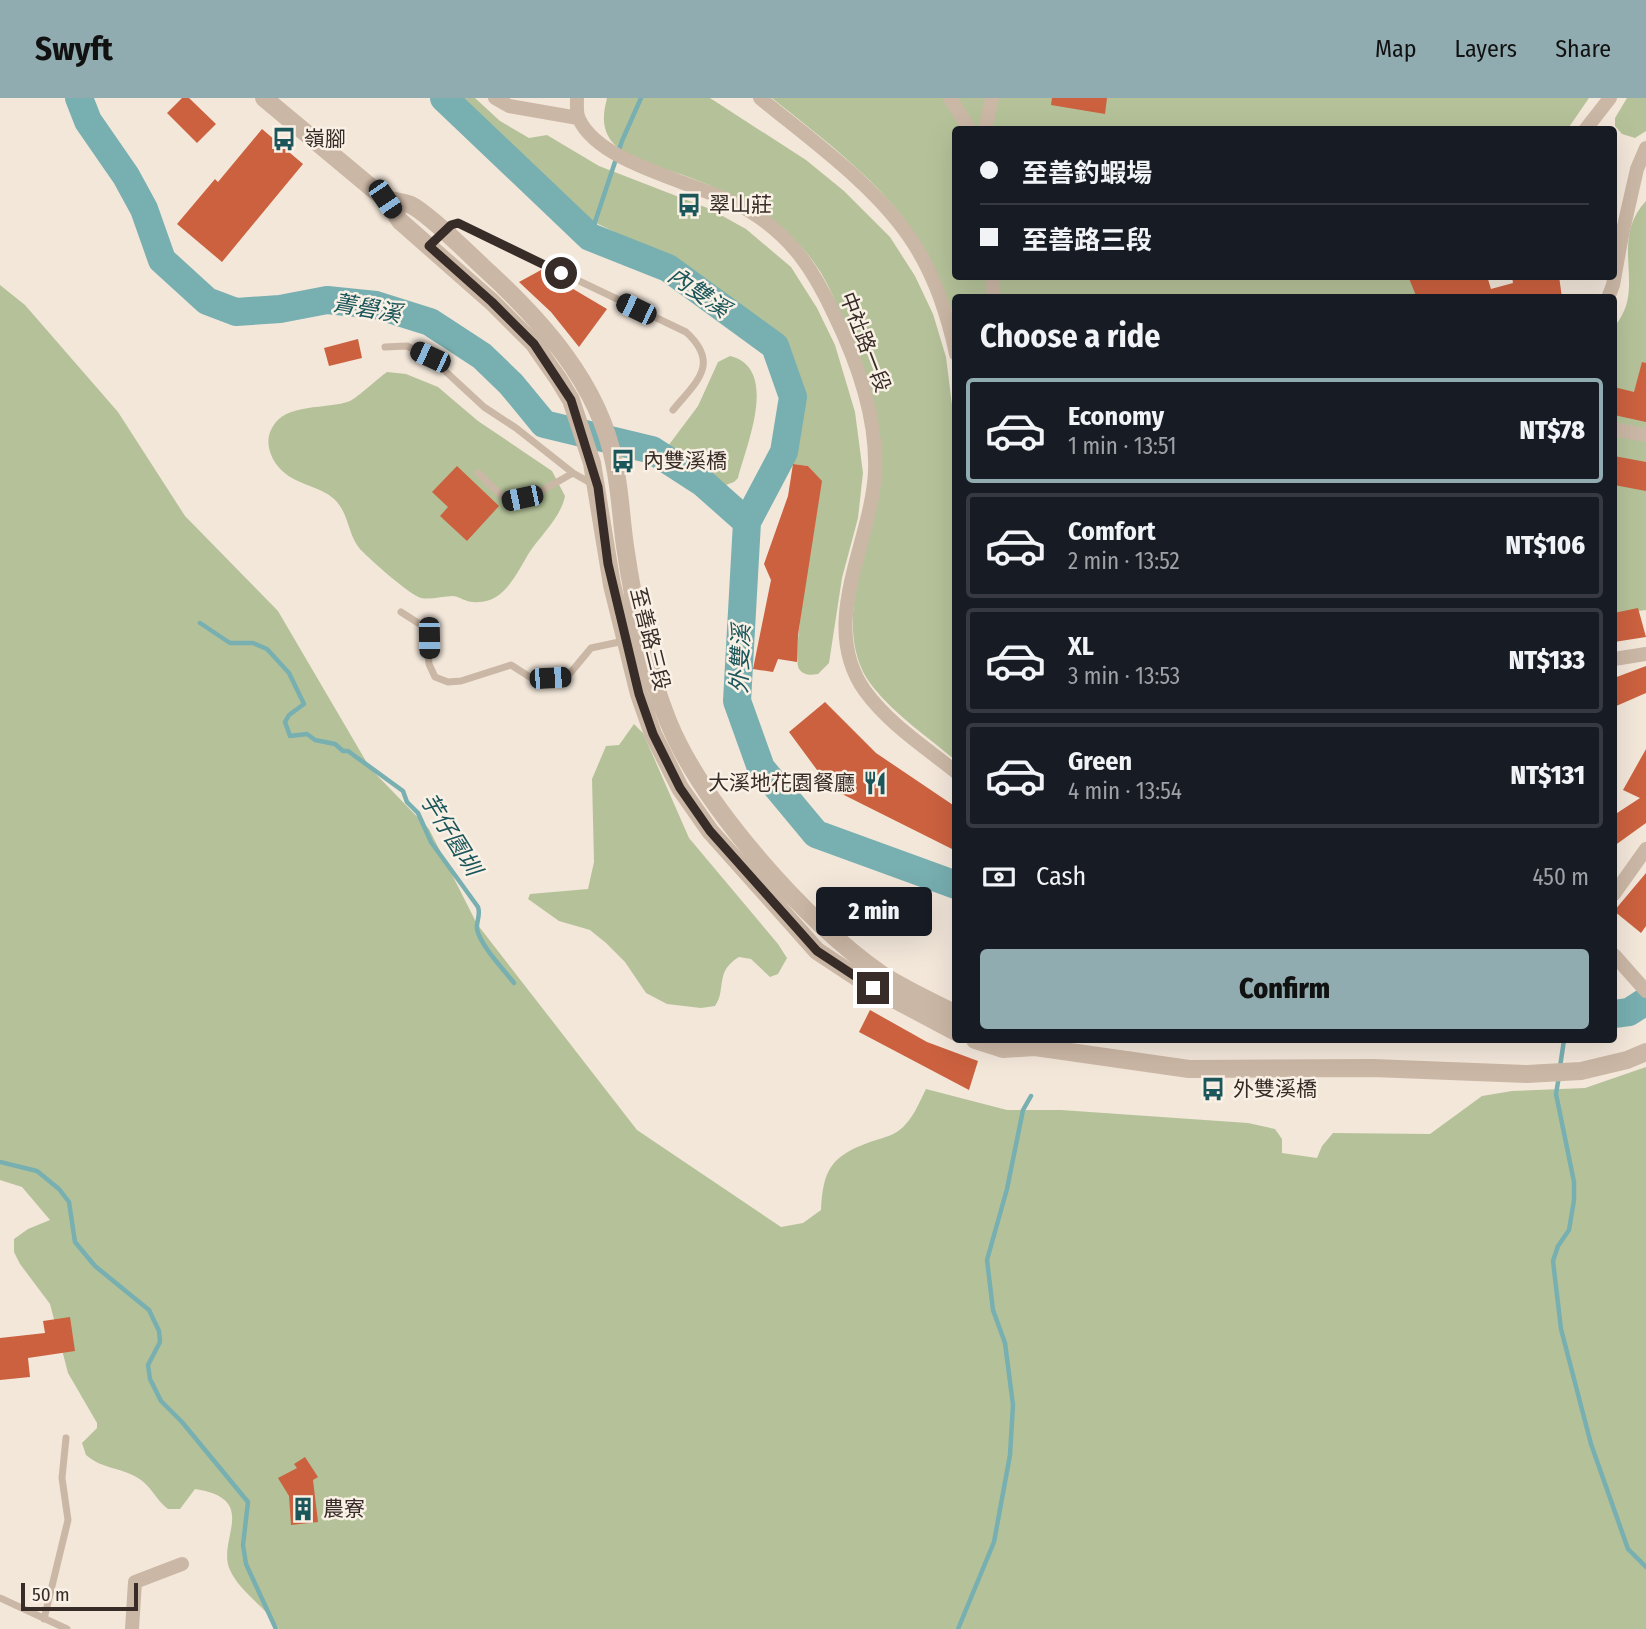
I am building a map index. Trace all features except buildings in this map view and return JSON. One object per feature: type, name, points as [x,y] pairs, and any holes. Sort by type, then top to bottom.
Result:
[{"type":"street","name":"至善路三段","points":[[264,98],[385,199],[400,221],[492,302],[534,344],[559,380],[580,425],[592,463],[598,487],[604,542],[625,640],[653,734],[680,788],[710,831],[817,951],[873,988],[952,1030]]},
{"type":"street","points":[[495,98],[509,106],[578,118],[577,98]]},
{"type":"street","points":[[760,98],[867,188],[914,243],[932,278],[952,335]]},
{"type":"street","points":[[950,98],[968,126]]},
{"type":"street","points":[[986,126],[992,98]]},
{"type":"street","points":[[1588,126],[1609,98]]},
{"type":"street","name":"中社路一段","points":[[578,118],[594,139],[622,158],[747,210],[793,244],[815,275],[836,316],[859,374],[872,427],[875,472],[848,593],[845,627],[850,660],[864,690],[891,720],[952,769]]},
{"type":"street","points":[[1618,234],[1646,148]]},
{"type":"street","name":"至善路三段","points":[[385,199],[411,205],[519,300],[556,342],[579,378],[600,418],[614,460],[627,560],[644,640],[667,720],[712,800],[769,870],[835,938],[882,975],[952,1012]]},
{"type":"street","points":[[1617,430],[1646,435]]},
{"type":"street","points":[[1617,659],[1646,654]]},
{"type":"street","points":[[1617,890],[1646,849]]},
{"type":"street","points":[[1617,959],[1646,991]]},
{"type":"street","points":[[988,1043],[1003,1049],[1029,1043],[1189,1069],[1374,1068],[1527,1074],[1581,1071],[1627,1060],[1646,1052]]},
{"type":"street","points":[[132,1629],[135,1582],[182,1564]]},
{"type":"lane","points":[[429,246],[443,231],[458,223],[686,332],[697,342],[705,362],[704,374],[673,410]]},
{"type":"lane","points":[[384,347],[407,346],[430,357],[484,407],[516,428],[573,473],[598,487]]},
{"type":"lane","points":[[478,473],[507,500],[536,495],[573,473]]},
{"type":"lane","points":[[401,612],[426,628],[429,664],[435,677],[447,682],[511,665],[533,679],[567,677],[591,648],[625,640]]},
{"type":"lane","points":[[44,1619],[68,1520],[62,1478],[66,1438]]},
{"type":"lane","points":[[0,1598],[67,1629]]},
{"type":"green space","points":[[449,98],[475,98],[500,121],[529,138],[547,135],[599,166],[710,209],[746,229],[791,267],[817,308],[835,345],[855,412],[863,473],[858,518],[842,578],[829,663],[818,674],[803,673],[799,669],[797,658],[801,610],[821,481],[808,466],[792,464],[790,445],[796,421],[792,373],[785,351],[765,329],[664,256],[565,208]]},
{"type":"green space","points":[[607,98],[710,98],[806,160],[844,191],[890,237],[915,276],[933,314],[946,357],[952,405],[952,758],[891,707],[873,687],[860,664],[854,639],[853,612],[881,472],[850,345],[839,311],[820,271],[788,234],[748,205],[703,183],[644,162],[619,149],[609,138],[604,116]]},
{"type":"green space","points":[[772,98],[1589,98],[1570,126],[952,126],[952,280],[1424,280],[1431,294],[952,294],[952,312],[930,259],[904,219],[870,181],[832,146]]},
{"type":"green space","points":[[1627,98],[1646,98],[1646,131],[1635,138],[1622,134],[1615,126],[1615,118]]},
{"type":"green space","points":[[1646,201],[1646,610],[1617,614],[1617,322],[1627,300],[1628,243],[1636,215]]},
{"type":"green space","points":[[0,285],[25,305],[118,412],[185,516],[278,611],[370,768],[429,829],[477,924],[637,1130],[781,1227],[803,1223],[821,1210],[827,1175],[838,1159],[857,1147],[901,1129],[914,1114],[926,1089],[1007,1110],[1061,1110],[1248,1123],[1275,1129],[1282,1139],[1282,1153],[1317,1158],[1322,1146],[1333,1133],[1430,1134],[1482,1096],[1512,1091],[1585,1088],[1646,1067],[1646,1629],[279,1629],[230,1570],[227,1558],[232,1522],[231,1511],[226,1502],[215,1494],[195,1489],[180,1509],[168,1509],[141,1480],[86,1455],[82,1443],[97,1428],[97,1423],[68,1373],[50,1304],[14,1252],[14,1239],[28,1229],[50,1220],[22,1187],[0,1180]]},
{"type":"green space","points":[[730,356],[745,363],[753,376],[757,391],[752,428],[738,478],[723,486],[667,452],[668,446],[698,406],[718,362]]},
{"type":"green space","points":[[387,372],[406,374],[438,387],[478,421],[552,471],[565,496],[555,519],[529,553],[514,579],[493,599],[473,602],[453,596],[416,596],[400,585],[358,546],[341,508],[332,497],[292,478],[281,470],[270,453],[269,434],[278,420],[286,414],[350,401]]},
{"type":"green space","points":[[634,724],[643,733],[689,838],[787,958],[778,974],[770,977],[751,959],[739,957],[726,969],[715,1006],[701,1008],[667,1004],[646,993],[625,962],[590,930],[559,921],[528,899],[530,894],[588,889],[594,862],[592,779],[606,746],[619,745]]},
{"type":"waterway","name":"菁礐溪","points":[[79,98],[88,121],[126,176],[144,209],[162,260],[207,301],[236,312],[280,309],[327,300],[376,305],[430,322],[482,356],[511,384],[544,424],[652,450],[703,483],[747,522]]},
{"type":"waterway","name":"內雙溪","points":[[444,98],[590,237],[668,268],[775,346],[793,397],[784,452],[747,522],[737,701],[761,768],[816,834],[952,884]]},
{"type":"waterway","points":[[590,237],[622,141],[641,98]]},
{"type":"waterway","name":"芋仔園圳","points":[[200,623],[230,643],[253,643],[267,649],[289,673],[304,704],[289,715],[285,722],[290,736],[307,734],[315,740],[335,744],[403,791],[407,802],[418,813],[431,842],[478,907],[479,935],[487,950],[514,983]]},
{"type":"waterway","name":"外雙溪","points":[[1617,1014],[1629,1012],[1646,1001]]},
{"type":"waterway","points":[[1560,1067],[1564,1043]]},
{"type":"waterway","points":[[1559,1076],[1556,1094],[1574,1182],[1569,1230],[1558,1246],[1553,1261],[1561,1329],[1591,1444],[1628,1549],[1646,1567]]},
{"type":"waterway","points":[[958,1629],[994,1542],[1010,1455],[1013,1405],[1005,1343],[993,1310],[987,1260],[1007,1189],[1023,1110],[1031,1096]]},
{"type":"waterway","points":[[0,1162],[37,1171],[59,1189],[69,1202],[75,1242],[95,1266],[149,1310],[159,1331],[160,1342],[148,1365],[150,1379],[161,1401],[182,1422],[248,1502],[243,1545],[246,1564],[276,1629]]},
{"type":"place","name":"嶺腳","points":[[284,139]]},
{"type":"place","name":"翠山莊","points":[[689,205]]},
{"type":"place","name":"內雙溪橋","points":[[623,461]]},
{"type":"place","name":"大溪地花園餐廳","points":[[875,783]]},
{"type":"place","name":"外雙溪橋","points":[[1213,1089]]},
{"type":"place","name":"農寮","points":[[303,1509]]},
{"type":"route","points":[[561,273],[458,223],[443,231],[429,246],[534,344],[571,400],[598,487],[608,564],[639,694],[653,734],[680,788],[710,831],[817,951],[873,988]]}]
